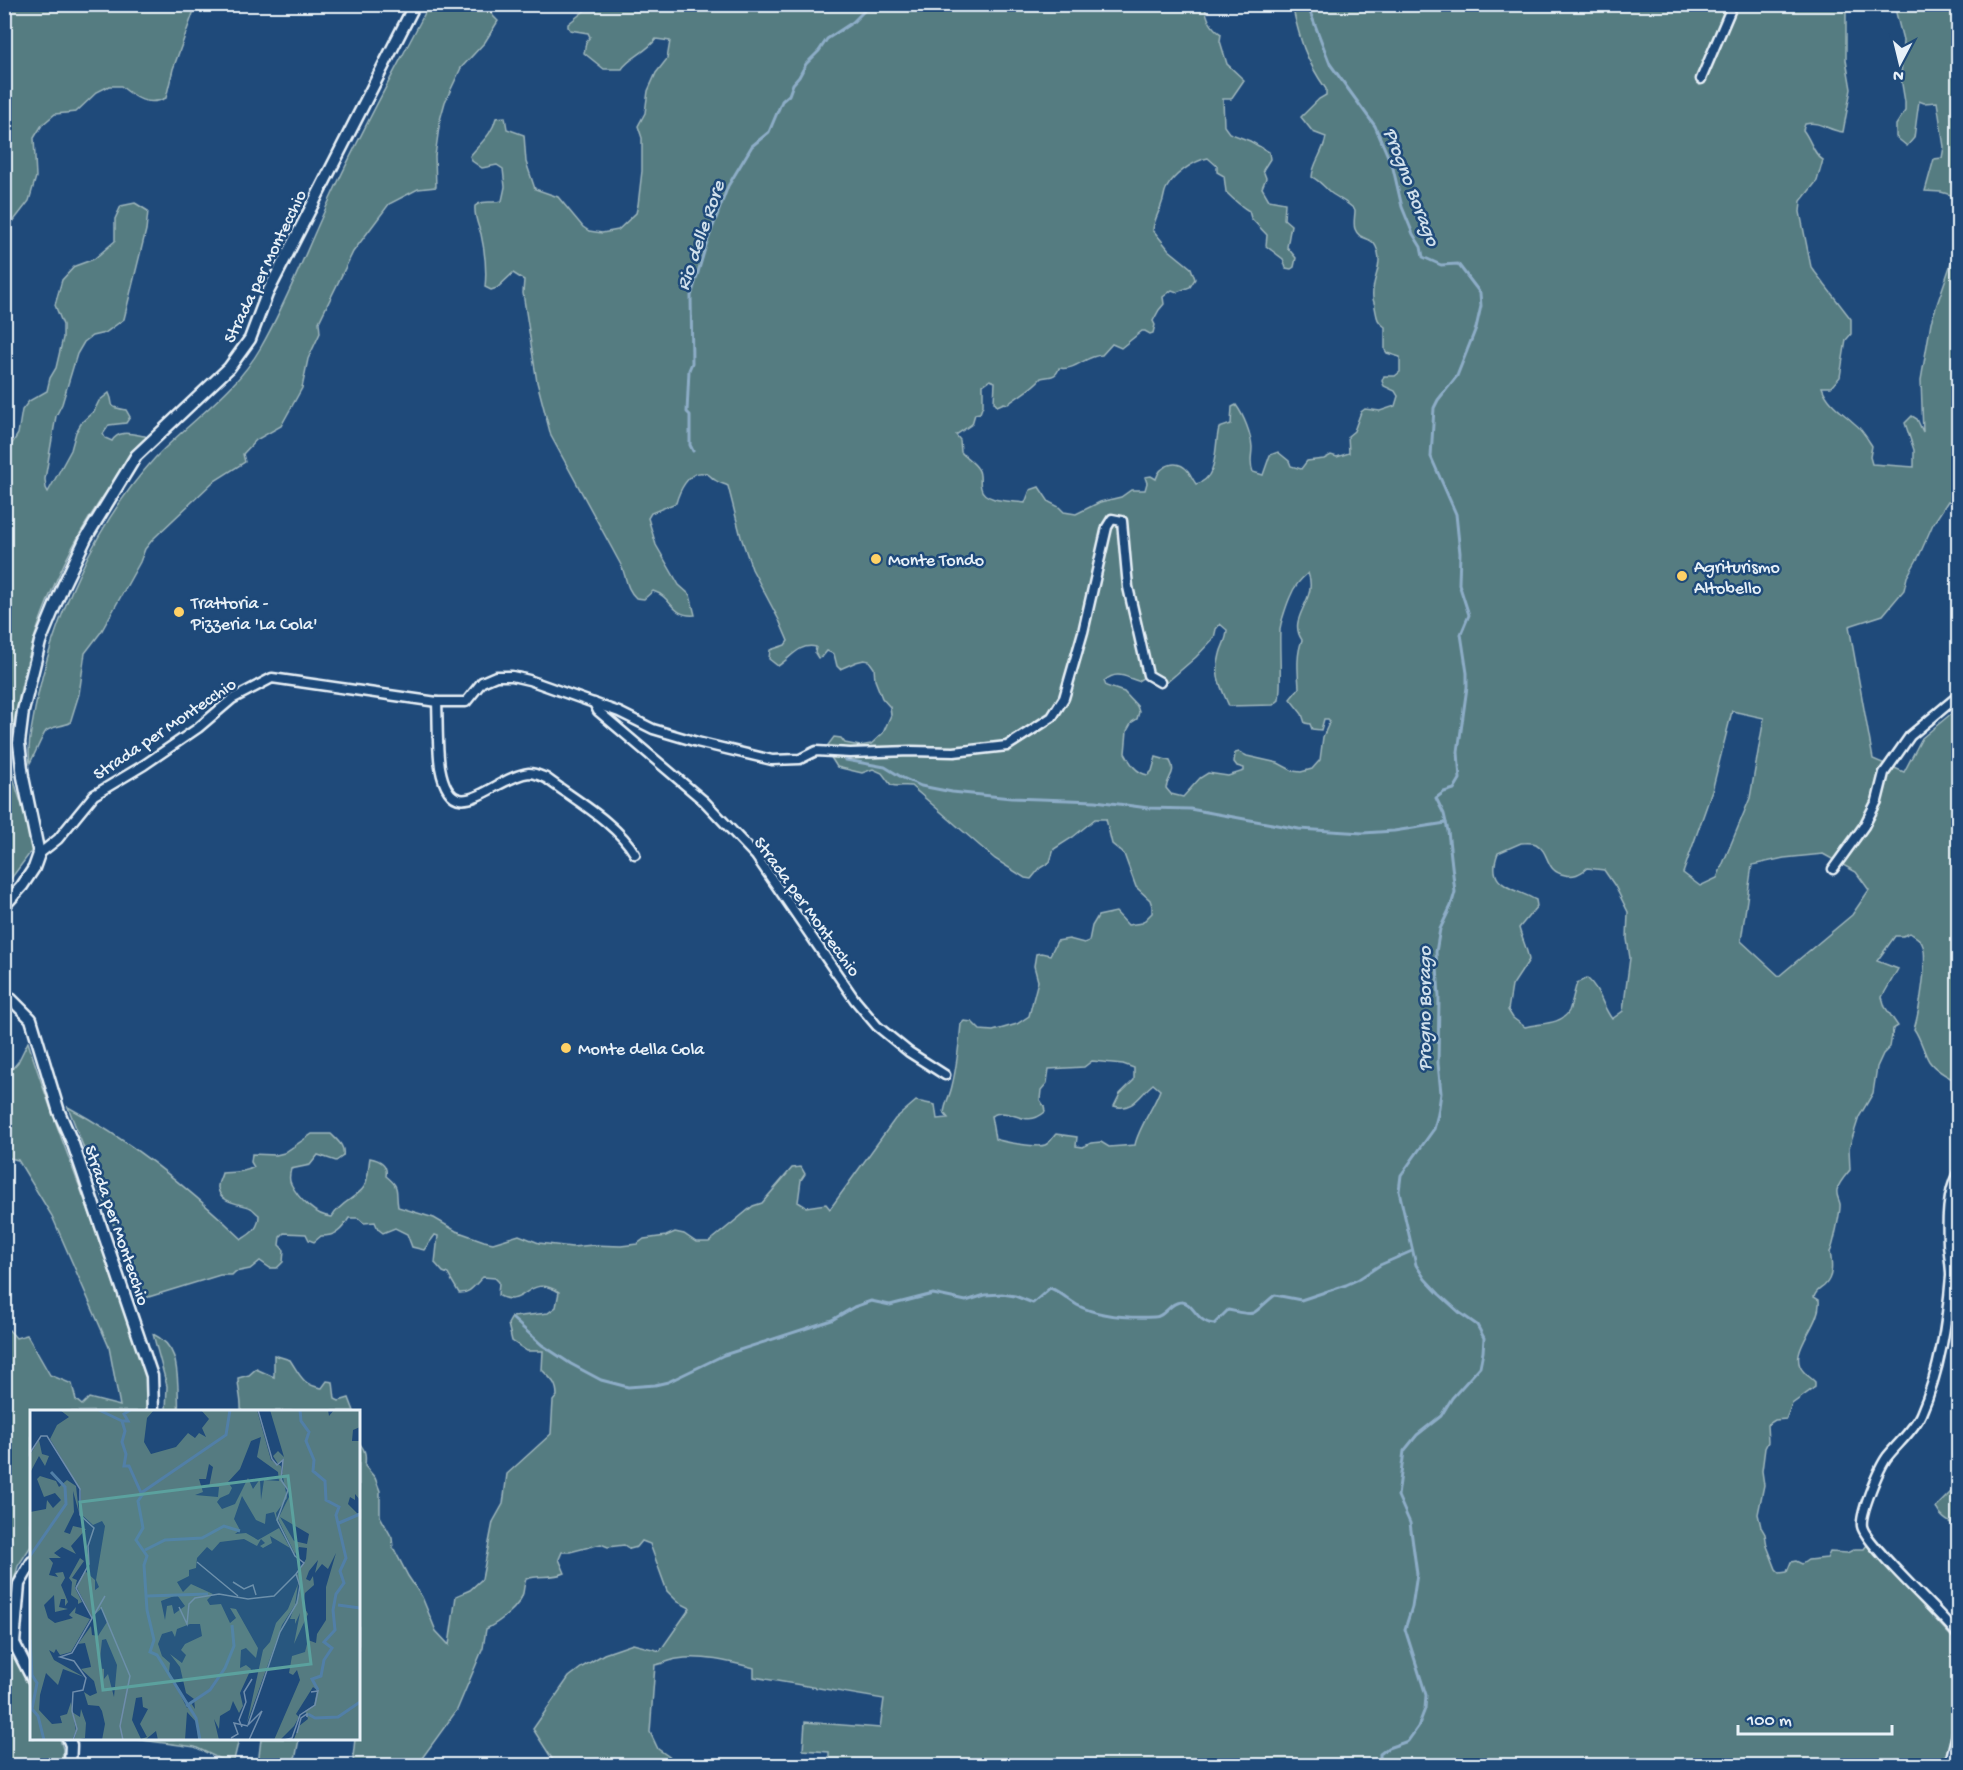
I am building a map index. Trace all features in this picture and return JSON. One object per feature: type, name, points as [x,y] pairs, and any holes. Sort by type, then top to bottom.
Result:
[{"type":"street","name":"Strada per Montecchio","points":[[4,906],[22,886],[34,868],[39,854],[23,777],[19,743],[23,711],[40,642],[63,586],[86,538],[136,456],[229,368],[250,339],[267,294],[415,4]]},
{"type":"street","points":[[1701,80],[1733,4]]},
{"type":"street","name":"Strada per Montecchio","points":[[39,854],[58,839],[94,795],[144,765],[198,728],[232,699],[272,678],[437,702],[466,702],[482,682],[496,676],[512,676],[594,703],[653,729],[772,760],[800,759],[816,751],[954,752],[1007,746],[1052,717],[1064,698],[1083,632],[1107,527],[1112,519],[1122,521],[1128,587],[1148,675],[1160,682]]},
{"type":"street","points":[[1833,869],[1864,826],[1877,801],[1884,772],[1910,736],[1959,696]]},
{"type":"street","points":[[437,702],[440,766],[446,787],[456,799],[471,799],[515,777],[528,773],[535,774],[546,778],[627,839],[635,854]]},
{"type":"street","name":"Strada per Montecchio","points":[[594,703],[598,711],[704,801],[756,856],[855,1000],[877,1026],[909,1052],[945,1075]]},
{"type":"street","name":"Strada per Montecchio","points":[[4,992],[31,1019],[58,1112],[73,1144],[152,1376],[153,1410]]},
{"type":"street","points":[[1959,1173],[1953,1183],[1949,1204],[1948,1244],[1951,1273],[1940,1356],[1920,1417],[1885,1460],[1864,1511],[1862,1526],[1870,1542],[1959,1635]]},
{"type":"street","points":[[30,1565],[19,1584],[15,1643],[30,1674]]},
{"type":"street","points":[[1949,1766],[1959,1730]]},
{"type":"street","points":[[69,1740],[70,1766]]},
{"type":"green space","points":[[5,4],[196,5],[173,69],[166,98],[153,102],[142,100],[121,86],[109,86],[97,92],[76,112],[55,114],[42,125],[34,138],[36,177],[29,201],[5,232]]},
{"type":"green space","points":[[593,4],[1205,5],[1209,21],[1221,34],[1220,41],[1227,64],[1244,80],[1231,99],[1223,99],[1224,126],[1229,133],[1269,152],[1270,159],[1263,170],[1266,178],[1262,188],[1269,200],[1285,203],[1284,219],[1291,225],[1287,247],[1296,258],[1294,267],[1286,268],[1283,259],[1266,246],[1267,235],[1251,218],[1249,211],[1226,192],[1224,176],[1217,172],[1217,166],[1208,158],[1196,162],[1184,169],[1169,184],[1153,230],[1169,250],[1191,268],[1195,279],[1190,287],[1177,292],[1172,290],[1163,297],[1164,304],[1153,321],[1155,325],[1153,333],[1142,331],[1121,348],[1112,344],[1102,355],[1070,367],[1059,368],[1054,375],[1041,378],[1030,389],[1008,404],[997,406],[994,402],[995,382],[990,380],[983,385],[983,405],[980,413],[975,414],[972,424],[956,435],[960,440],[961,452],[979,471],[983,493],[993,498],[1025,503],[1030,490],[1039,487],[1049,502],[1064,512],[1076,514],[1100,502],[1121,497],[1131,490],[1145,490],[1147,483],[1145,477],[1151,476],[1156,479],[1161,470],[1169,465],[1184,467],[1196,484],[1203,481],[1212,469],[1219,428],[1231,424],[1232,407],[1236,405],[1250,436],[1253,472],[1263,475],[1270,455],[1278,452],[1289,461],[1291,466],[1301,469],[1307,461],[1349,453],[1348,436],[1354,431],[1361,412],[1365,409],[1380,411],[1395,406],[1398,396],[1395,391],[1384,386],[1382,381],[1384,376],[1395,376],[1400,372],[1400,357],[1387,353],[1385,350],[1385,327],[1377,318],[1373,300],[1373,288],[1379,265],[1378,251],[1372,242],[1361,237],[1355,229],[1355,210],[1312,177],[1326,137],[1313,132],[1301,117],[1326,95],[1326,89],[1304,49],[1292,5],[1846,5],[1846,60],[1851,89],[1843,132],[1815,123],[1805,124],[1803,130],[1823,160],[1817,181],[1801,201],[1800,212],[1811,267],[1851,319],[1851,334],[1846,340],[1840,377],[1831,387],[1822,387],[1831,403],[1857,425],[1872,446],[1870,457],[1872,464],[1914,467],[1914,450],[1905,423],[1912,416],[1917,419],[1923,432],[1921,380],[1931,322],[1958,243],[1958,505],[1948,501],[1933,524],[1907,577],[1904,590],[1883,615],[1849,626],[1873,759],[1904,772],[1922,738],[1958,708],[1958,1082],[1942,1073],[1927,1058],[1914,1029],[1924,974],[1922,944],[1910,933],[1895,936],[1877,961],[1898,969],[1882,997],[1885,1007],[1898,1026],[1893,1029],[1890,1047],[1883,1054],[1877,1067],[1873,1093],[1859,1117],[1849,1148],[1850,1170],[1837,1190],[1840,1207],[1830,1252],[1831,1274],[1814,1297],[1819,1300],[1818,1309],[1799,1356],[1799,1364],[1815,1382],[1815,1387],[1792,1404],[1786,1419],[1775,1420],[1767,1425],[1768,1442],[1762,1471],[1764,1485],[1758,1514],[1767,1546],[1776,1569],[1780,1573],[1787,1572],[1791,1562],[1796,1561],[1802,1564],[1808,1560],[1827,1558],[1830,1552],[1847,1553],[1855,1549],[1864,1549],[1867,1545],[1958,1644],[1958,1714],[1947,1765],[829,1765],[829,1752],[803,1750],[805,1722],[880,1728],[884,1699],[754,1677],[754,1668],[697,1658],[677,1659],[655,1665],[650,1732],[658,1749],[681,1765],[556,1765],[533,1729],[569,1677],[604,1654],[633,1644],[660,1651],[690,1608],[678,1602],[667,1591],[650,1544],[642,1541],[637,1547],[630,1549],[624,1545],[608,1547],[601,1544],[562,1552],[559,1559],[565,1573],[526,1579],[518,1604],[502,1619],[486,1629],[483,1648],[457,1710],[417,1765],[354,1765],[355,1740],[360,1740],[360,1444],[365,1453],[365,1466],[375,1478],[380,1491],[380,1516],[392,1538],[393,1547],[422,1597],[436,1631],[449,1645],[456,1596],[470,1590],[482,1579],[493,1522],[503,1504],[507,1474],[551,1434],[553,1401],[557,1392],[553,1381],[542,1370],[543,1351],[527,1351],[512,1341],[508,1324],[512,1317],[548,1313],[556,1307],[559,1292],[540,1286],[521,1296],[507,1299],[498,1295],[499,1282],[495,1278],[483,1277],[470,1290],[459,1293],[448,1274],[435,1263],[438,1236],[435,1235],[424,1250],[412,1247],[407,1234],[395,1228],[383,1233],[375,1222],[364,1223],[358,1218],[349,1218],[338,1232],[321,1236],[314,1242],[309,1240],[306,1234],[284,1233],[280,1237],[279,1245],[284,1250],[283,1262],[277,1268],[270,1268],[260,1261],[250,1269],[235,1272],[232,1275],[220,1275],[142,1299],[68,1107],[115,1135],[160,1167],[242,1239],[254,1230],[259,1215],[251,1208],[223,1197],[218,1186],[222,1173],[254,1167],[251,1162],[252,1154],[284,1153],[312,1134],[331,1134],[342,1146],[343,1156],[336,1161],[318,1155],[310,1165],[291,1169],[290,1176],[291,1184],[298,1195],[313,1210],[326,1216],[332,1217],[340,1207],[364,1187],[368,1177],[370,1158],[380,1161],[384,1166],[386,1176],[396,1187],[398,1207],[434,1218],[456,1231],[484,1241],[493,1243],[519,1235],[539,1243],[572,1247],[621,1246],[637,1244],[644,1239],[666,1236],[675,1232],[684,1234],[696,1242],[709,1242],[753,1206],[762,1203],[792,1168],[801,1167],[805,1174],[801,1180],[798,1202],[806,1207],[826,1204],[830,1209],[895,1119],[916,1101],[935,1105],[937,1119],[948,1118],[944,1113],[955,1071],[961,1024],[964,1021],[972,1022],[980,1030],[993,1031],[1017,1024],[1029,1016],[1038,981],[1034,966],[1036,954],[1050,955],[1057,941],[1069,939],[1084,943],[1089,941],[1092,926],[1098,916],[1116,912],[1128,925],[1142,923],[1152,913],[1150,900],[1136,887],[1124,854],[1112,844],[1106,819],[1095,819],[1054,849],[1050,862],[1040,868],[1031,879],[1025,878],[995,859],[911,786],[891,785],[882,773],[873,769],[862,773],[837,767],[827,751],[834,737],[841,738],[845,743],[860,746],[871,744],[883,733],[891,715],[890,707],[882,698],[875,680],[874,668],[869,661],[856,662],[840,669],[834,654],[827,651],[818,658],[815,653],[816,647],[810,646],[800,649],[778,666],[769,659],[770,650],[785,645],[788,641],[752,569],[728,486],[707,474],[693,475],[685,483],[676,503],[651,513],[648,518],[656,545],[679,585],[690,595],[695,615],[681,613],[660,594],[653,591],[644,599],[636,598],[630,590],[621,565],[551,436],[537,382],[523,293],[524,280],[513,273],[497,288],[491,290],[485,287],[485,254],[475,214],[475,206],[478,204],[502,201],[505,187],[503,169],[497,165],[482,168],[472,161],[470,156],[489,134],[496,118],[505,117],[507,129],[524,135],[526,162],[535,189],[558,197],[583,227],[589,231],[602,233],[618,230],[636,213],[642,171],[642,138],[638,126],[645,113],[648,91],[656,73],[667,59],[670,41],[656,39],[622,69],[604,69],[584,53],[586,42],[590,37],[588,33],[570,30],[568,24]],"holes":[[[1308,573],[1309,592],[1298,624],[1298,632],[1302,640],[1298,658],[1299,688],[1290,699],[1302,714],[1305,723],[1310,724],[1312,729],[1321,730],[1324,719],[1330,721],[1323,737],[1320,760],[1312,769],[1301,772],[1293,771],[1278,763],[1239,752],[1235,753],[1234,762],[1237,766],[1244,768],[1244,771],[1228,776],[1208,773],[1200,778],[1183,797],[1171,794],[1166,788],[1173,769],[1170,761],[1156,757],[1152,771],[1148,775],[1137,770],[1125,753],[1127,731],[1132,722],[1137,719],[1139,712],[1137,706],[1124,692],[1106,686],[1104,681],[1117,675],[1138,681],[1149,674],[1158,684],[1166,683],[1214,638],[1220,624],[1227,630],[1218,662],[1218,675],[1229,706],[1273,705],[1279,700],[1281,623],[1292,592]],[[1732,711],[1764,718],[1750,798],[1717,878],[1700,886],[1683,873],[1712,791]],[[1521,843],[1530,843],[1541,848],[1551,866],[1558,873],[1571,876],[1587,868],[1604,870],[1628,912],[1627,939],[1630,958],[1623,1011],[1612,1019],[1595,987],[1587,978],[1577,983],[1569,1011],[1561,1019],[1525,1027],[1513,1018],[1508,1010],[1512,986],[1529,960],[1519,928],[1537,906],[1536,900],[1510,888],[1498,879],[1495,873],[1498,853]],[[1823,854],[1856,872],[1869,890],[1852,915],[1779,976],[1741,941],[1752,865],[1784,858]],[[1092,1061],[1123,1064],[1134,1068],[1134,1080],[1120,1094],[1114,1106],[1121,1107],[1131,1104],[1153,1084],[1160,1090],[1135,1145],[1109,1147],[1101,1142],[1083,1147],[1076,1146],[1077,1137],[1056,1134],[1048,1143],[1041,1146],[995,1139],[991,1116],[1005,1113],[1031,1119],[1045,1112],[1040,1100],[1041,1090],[1047,1083],[1049,1069],[1084,1067]]]},
{"type":"green space","points":[[429,5],[489,5],[493,16],[498,21],[485,42],[461,68],[445,102],[435,156],[436,187],[418,189],[389,204],[353,252],[319,322],[320,333],[308,359],[302,388],[281,426],[256,440],[243,454],[245,462],[213,482],[145,549],[101,632],[85,653],[79,694],[70,723],[46,731],[30,763],[29,743],[43,676],[52,642],[78,576],[113,513],[133,484],[169,444],[226,392],[261,347],[289,292],[353,150]]},
{"type":"green space","points":[[1894,5],[1958,5],[1958,197],[1941,192],[1925,191],[1934,159],[1942,158],[1944,147],[1937,102],[1919,101],[1914,138],[1907,146],[1896,137],[1896,125],[1905,111],[1905,102],[1901,78],[1903,40]]},
{"type":"green space","points":[[135,203],[148,211],[146,230],[124,319],[105,333],[92,336],[84,342],[77,354],[62,404],[56,416],[45,479],[48,492],[71,450],[76,432],[82,422],[94,411],[99,401],[109,393],[113,407],[126,410],[130,417],[126,423],[109,425],[103,434],[105,438],[112,441],[118,435],[126,433],[145,436],[147,440],[123,469],[82,530],[64,563],[36,631],[15,716],[10,750],[11,769],[33,849],[4,888],[4,580],[9,557],[4,554],[5,455],[18,434],[22,410],[29,401],[47,391],[50,378],[56,368],[63,338],[63,325],[55,305],[62,280],[75,266],[94,259],[115,241],[115,219],[121,206]]},
{"type":"green space","points":[[28,1042],[137,1344],[148,1385],[147,1410],[30,1410],[30,1548],[18,1566],[10,1594],[8,1637],[13,1656],[30,1687],[30,1740],[60,1740],[63,1749],[62,1765],[5,1765],[5,1331],[9,1330],[16,1338],[27,1335],[50,1375],[72,1384],[76,1400],[82,1405],[89,1398],[120,1406],[109,1347],[52,1216],[18,1160],[5,1157],[5,1077],[18,1062]]},
{"type":"green space","points":[[153,1334],[166,1344],[174,1356],[178,1379],[178,1410],[166,1410],[167,1386]]},
{"type":"green space","points":[[274,1355],[290,1360],[302,1378],[315,1387],[322,1388],[327,1381],[333,1382],[335,1399],[339,1401],[349,1398],[354,1410],[241,1410],[238,1378],[249,1375],[256,1369],[274,1377]]},
{"type":"green space","points":[[1958,1485],[1958,1527],[1942,1517],[1936,1507]]},
{"type":"green space","points":[[142,1740],[239,1740],[234,1760],[222,1760],[195,1747]]},
{"type":"green space","points":[[261,1740],[299,1740],[291,1765],[260,1765]]},
{"type":"waterway","name":"Rio delle Rore","points":[[693,451],[690,445],[690,415],[687,412],[689,370],[692,363],[691,296],[706,245],[728,186],[752,146],[769,132],[782,101],[789,95],[806,64],[827,39],[853,22],[864,11],[866,4]]},
{"type":"waterway","name":"Progno Borago","points":[[1307,4],[1330,64],[1375,126],[1393,168],[1402,207],[1421,247],[1423,257],[1441,265],[1458,264],[1480,293],[1481,306],[1476,328],[1457,376],[1434,408],[1431,457],[1456,514],[1460,553],[1459,584],[1469,615],[1461,634],[1467,687],[1458,752],[1460,779],[1454,789],[1436,798],[1444,814],[1448,831],[1455,892],[1440,929],[1436,952],[1439,997],[1438,1063],[1441,1093],[1434,1129],[1401,1175],[1399,1191],[1416,1265],[1439,1294],[1477,1325],[1484,1338],[1480,1367],[1452,1398],[1441,1416],[1417,1435],[1404,1451],[1398,1496],[1410,1523],[1417,1574],[1412,1607],[1405,1629],[1426,1695],[1425,1709],[1418,1727],[1408,1741],[1388,1748],[1380,1754],[1380,1766]]},
{"type":"waterway","points":[[846,760],[885,767],[921,786],[952,792],[1011,798],[1096,801],[1148,808],[1190,809],[1299,829],[1363,833],[1446,823]]},
{"type":"waterway","points":[[513,1319],[542,1345],[601,1380],[628,1387],[655,1385],[668,1382],[724,1355],[832,1320],[854,1307],[871,1301],[890,1305],[933,1294],[966,1301],[985,1295],[1002,1294],[1033,1303],[1050,1288],[1086,1309],[1114,1316],[1154,1317],[1181,1302],[1189,1305],[1203,1320],[1214,1324],[1228,1310],[1253,1313],[1275,1295],[1301,1300],[1346,1285],[1380,1265],[1412,1251]]},
{"type":"place","name":"Monte Tondo","points":[[876,559]]},
{"type":"place","name":"Agriturismo Altobello","points":[[1682,576]]},
{"type":"place","name":"Trattoria - Pizzeria 'La Cola'","points":[[179,612]]},
{"type":"place","name":"Monte della Cola","points":[[566,1048]]}]
